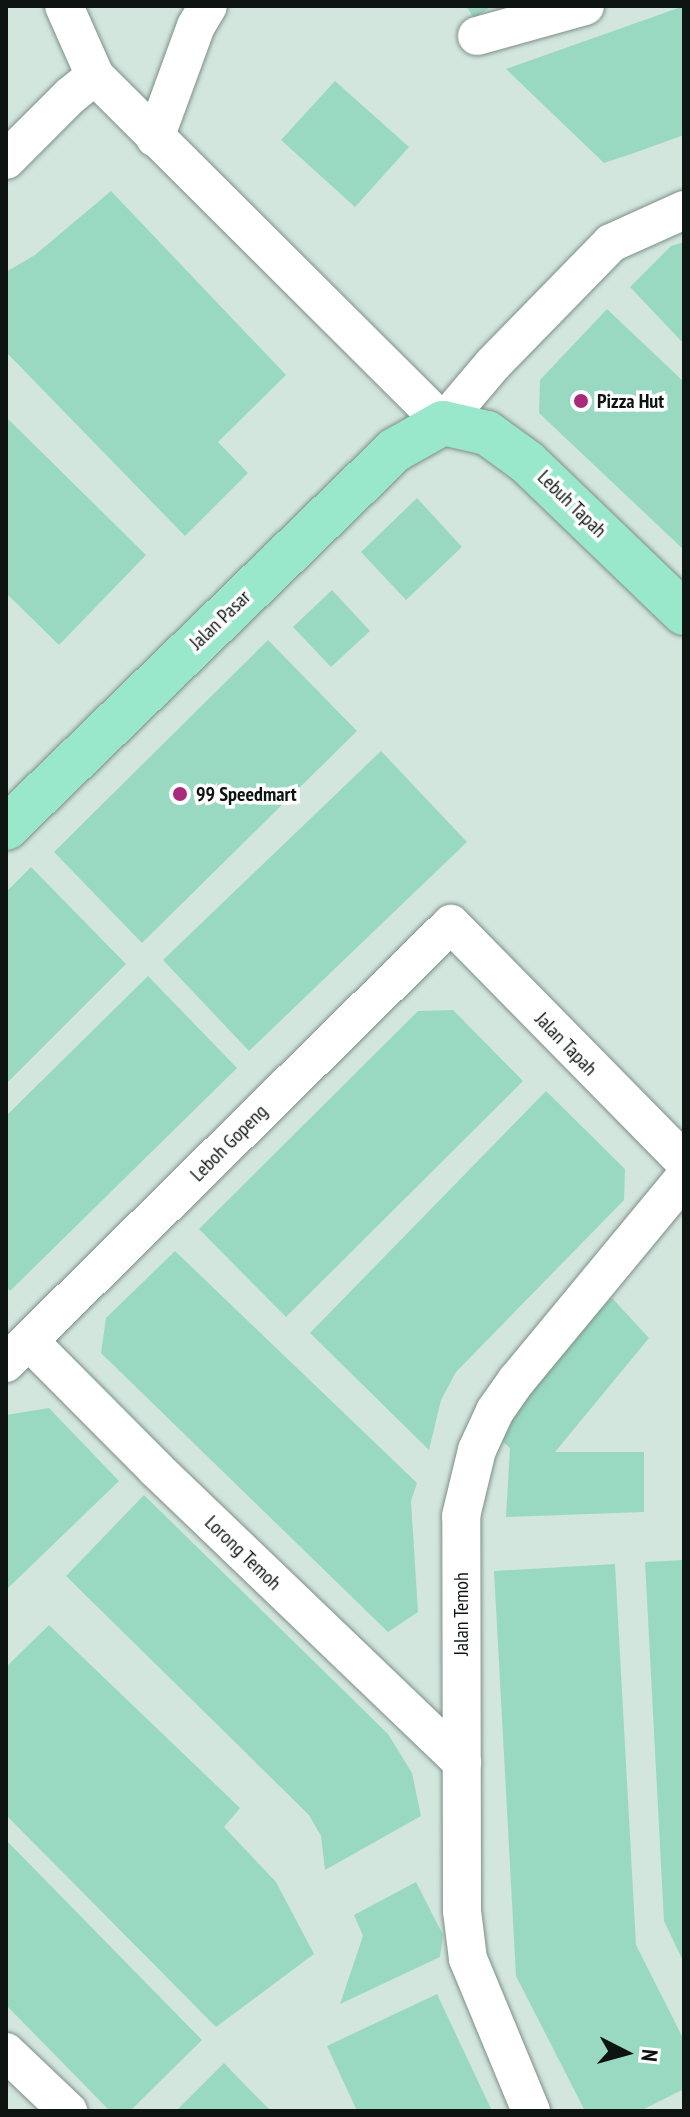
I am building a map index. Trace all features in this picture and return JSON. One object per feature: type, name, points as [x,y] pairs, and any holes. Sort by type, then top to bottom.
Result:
[{"type":"highway","name":"Lebuh Tapah","points":[[443,423],[487,433],[527,462],[684,613]]},
{"type":"highway","name":"Jalan Pasar","points":[[6,828],[395,450],[443,423]]},
{"type":"street","points":[[64,6],[95,76],[443,423],[493,364],[611,243],[684,210]]},
{"type":"street","points":[[155,138],[196,26],[208,6]]},
{"type":"street","points":[[477,36],[585,6]]},
{"type":"street","points":[[6,160],[70,96],[95,76]]},
{"type":"street","name":"Jalan Tapah","points":[[451,924],[684,1161]]},
{"type":"street","name":"Leboh Gopeng","points":[[17,1352],[451,924]]},
{"type":"street","name":"Jalan Temoh","points":[[531,2111],[468,1959],[459,1845],[462,1762],[461,1516],[477,1450],[495,1411],[517,1380],[684,1178]]},
{"type":"street","name":"Lorong Temoh","points":[[17,1352],[156,1469],[462,1762]]},
{"type":"street","points":[[6,2052],[68,2111]]},
{"type":"building","points":[[466,6],[492,6],[474,18]]},
{"type":"building","points":[[684,6],[684,135],[634,153],[604,163],[506,69]]},
{"type":"building","points":[[335,81],[409,147],[355,207],[281,140]]},
{"type":"building","points":[[111,191],[286,375],[218,442],[248,473],[185,536],[6,352],[6,272],[35,255]]},
{"type":"building","points":[[684,242],[684,344],[630,287],[671,246]]},
{"type":"building","points":[[607,309],[684,382],[684,550],[539,413],[540,380]]},
{"type":"building","points":[[6,417],[146,555],[59,645],[6,593]]},
{"type":"building","points":[[417,498],[462,547],[406,600],[361,552]]},
{"type":"building","points":[[332,590],[370,631],[331,667],[293,627]]},
{"type":"building","points":[[268,640],[357,731],[142,943],[54,852]]},
{"type":"building","points":[[381,751],[467,842],[249,1051],[163,960]]},
{"type":"building","points":[[31,867],[126,964],[6,1084],[6,892]]},
{"type":"building","points":[[148,976],[237,1068],[10,1291],[6,1287],[6,1116]]},
{"type":"building","points":[[453,1010],[523,1081],[286,1317],[199,1229],[418,1011]]},
{"type":"building","points":[[546,1091],[625,1169],[624,1200],[456,1372],[441,1400],[429,1450],[310,1333]]},
{"type":"building","points":[[175,1251],[417,1483],[411,1501],[418,1612],[388,1632],[101,1353],[106,1318]]},
{"type":"building","points":[[612,1298],[649,1338],[555,1452],[644,1452],[644,1512],[506,1517],[510,1448],[498,1437],[529,1379]]},
{"type":"building","points":[[49,1408],[119,1481],[6,1590],[6,1415]]},
{"type":"building","points":[[144,1495],[388,1734],[412,1773],[421,1816],[325,1870],[321,1836],[309,1815],[66,1576]]},
{"type":"building","points":[[684,1560],[684,1963],[664,1921],[645,1562]]},
{"type":"building","points":[[615,1564],[636,1945],[684,2040],[684,2089],[640,2111],[585,2111],[516,1976],[494,1571]]},
{"type":"building","points":[[49,1625],[240,1808],[224,1827],[276,1882],[314,1954],[216,2027],[6,1815],[6,1667]]},
{"type":"building","points":[[6,1840],[202,2040],[130,2111],[110,2111],[6,2005]]},
{"type":"building","points":[[416,1882],[443,1935],[440,1957],[340,2004],[363,1936],[354,1915]]},
{"type":"building","points":[[437,1994],[492,2111],[357,2111],[327,2046]]},
{"type":"building","points":[[224,2063],[271,2111],[176,2111]]},
{"type":"place","name":"Pizza Hut","points":[[581,401]]},
{"type":"place","name":"99 Speedmart","points":[[180,794]]}]
